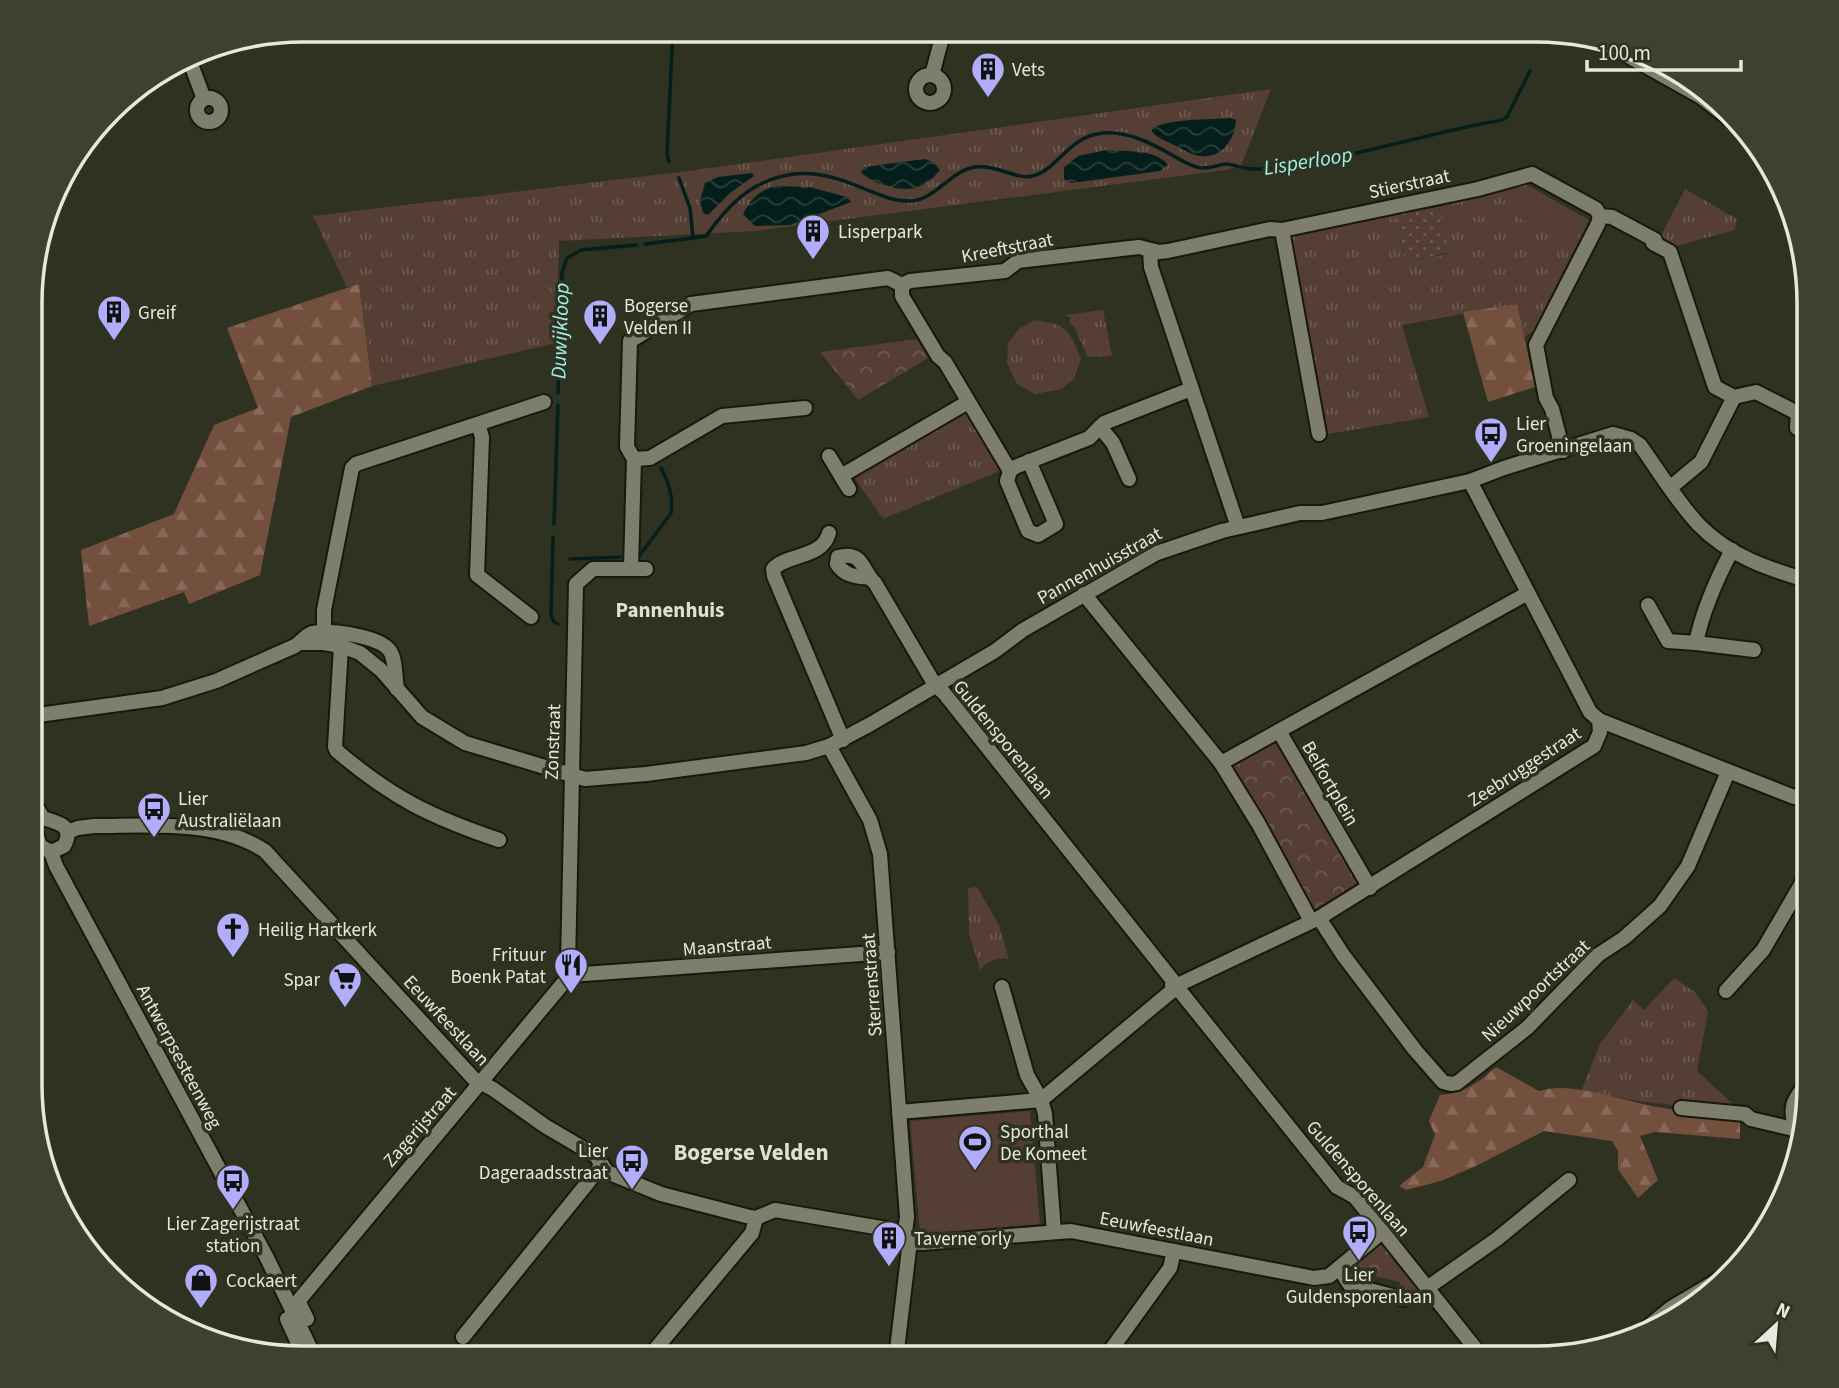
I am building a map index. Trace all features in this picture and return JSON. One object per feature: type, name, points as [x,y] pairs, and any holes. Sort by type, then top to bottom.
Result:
[{"type":"street","points":[[932,75],[941,42]]},
{"type":"street","points":[[1645,66],[1688,91]]},
{"type":"street","points":[[192,67],[204,99]]},
{"type":"street","name":"Stierstraat","points":[[1213,240],[1269,229],[1282,230],[1532,174],[1596,209],[1600,216],[1612,217],[1670,252],[1715,387],[1734,397]]},
{"type":"street","points":[[1563,451],[1552,409],[1546,398],[1536,345],[1600,216]]},
{"type":"street","points":[[1282,230],[1320,434]]},
{"type":"street","name":"Kreeftstraat","points":[[638,569],[634,459],[627,447],[630,341],[691,304],[888,278],[902,285],[910,281],[1005,271],[1018,261],[1139,247],[1168,251],[1213,240]]},
{"type":"street","points":[[1150,250],[1151,267],[1238,527]]},
{"type":"street","points":[[902,285],[902,296],[1010,471]]},
{"type":"street","points":[[1029,461],[1056,524],[1038,535],[1028,531],[1007,481],[1010,471],[1029,461],[1089,438],[1100,427],[1191,389]]},
{"type":"street","points":[[1671,487],[1701,462],[1734,397],[1756,392],[1797,412]]},
{"type":"street","points":[[397,690],[389,649],[365,638],[324,632],[324,610],[352,468],[356,464],[544,402]]},
{"type":"street","points":[[841,476],[968,402]]},
{"type":"street","points":[[634,459],[650,458],[722,416],[805,408]]},
{"type":"street","points":[[478,424],[482,437],[477,575],[531,617]]},
{"type":"street","points":[[1100,427],[1112,443],[1129,479]]},
{"type":"street","name":"Pannenhuisstraat","points":[[42,714],[162,698],[216,681],[300,643],[324,643],[341,646],[368,659],[422,717],[465,743],[585,779],[646,774],[806,753],[836,743],[1157,553],[1206,534],[1300,513],[1322,513],[1470,481],[1613,435],[1621,435],[1640,445],[1699,525],[1732,550],[1764,567],[1797,577]]},
{"type":"street","points":[[829,456],[849,489]]},
{"type":"street","points":[[1470,481],[1590,712],[1599,720]]},
{"type":"street","name":"Sterrenstraat","points":[[829,533],[827,541],[821,547],[803,556],[780,562],[773,569],[836,743],[870,820],[880,854],[907,1217],[897,1346]]},
{"type":"street","points":[[1696,643],[1715,582],[1732,550]]},
{"type":"street","name":"Zonstraat","points":[[570,975],[568,965],[576,584],[593,569],[638,569]]},
{"type":"street","name":"Guldensporenlaan","points":[[869,578],[935,685],[1337,1188],[1355,1197],[1473,1346]]},
{"type":"street","points":[[1279,730],[1528,593]]},
{"type":"street","points":[[1084,594],[1221,763],[1315,919]]},
{"type":"street","points":[[1648,605],[1668,642],[1754,650]]},
{"type":"street","name":"Pannenhuisstraat","points":[[300,643],[304,637],[324,632]]},
{"type":"street","points":[[341,646],[335,747],[337,751],[364,774],[403,800],[429,814],[499,840]]},
{"type":"street","name":"Zeebruggestraat","points":[[1041,1100],[1177,987],[1315,919],[1370,888],[1594,746],[1600,732],[1599,720],[1797,799]]},
{"type":"street","name":"Belfortplein","points":[[1221,763],[1279,730],[1370,888]]},
{"type":"street","name":"Nieuwpoortstraat","points":[[1315,919],[1415,1050],[1443,1082],[1457,1083],[1527,1028],[1598,955],[1624,938],[1660,906],[1688,866],[1728,772]]},
{"type":"street","points":[[42,816],[59,822],[67,832],[64,845],[51,852]]},
{"type":"street","name":"Eeuwfeestlaan","points":[[67,832],[94,826],[194,826],[255,844],[265,850],[456,1060],[481,1083],[494,1088],[545,1126],[596,1156],[607,1172],[661,1194],[756,1218],[775,1210],[907,1237],[922,1243],[1071,1231],[1314,1278],[1329,1276],[1382,1232]]},
{"type":"street","name":"Antwerpsesteenweg","points":[[42,847],[51,852],[310,1346]]},
{"type":"street","points":[[1726,991],[1768,944],[1797,892]]},
{"type":"street","name":"Maanstraat","points":[[570,975],[888,952]]},
{"type":"street","name":"Zagerijstraat","points":[[321,1346],[299,1303],[415,1159],[429,1147],[570,975]]},
{"type":"street","points":[[1002,987],[1027,1075],[1041,1100],[1045,1114],[1054,1232]]},
{"type":"street","points":[[1795,1120],[1791,1111],[1796,1098]]},
{"type":"street","points":[[899,1112],[1041,1100]]},
{"type":"street","points":[[1681,1108],[1745,1114],[1751,1119],[1793,1129]]},
{"type":"street","points":[[463,1337],[602,1165]]},
{"type":"street","points":[[1427,1288],[1497,1239],[1569,1180]]},
{"type":"street","points":[[658,1346],[752,1233],[756,1218]]},
{"type":"street","points":[[1114,1346],[1170,1268],[1174,1251]]},
{"type":"street","points":[[1339,1268],[1350,1284],[1404,1299]]},
{"type":"street","name":"Antwerpsesteenweg","points":[[276,1278],[277,1300],[299,1346]]},
{"type":"green space","points":[[1271,89],[1241,166],[1225,170],[755,231],[559,241],[556,343],[372,386],[359,285],[347,287],[313,216],[689,171]]},
{"type":"green space","points":[[1524,183],[1589,220],[1533,332],[1524,337],[1516,304],[1402,325],[1429,417],[1328,434],[1291,235],[1394,214],[1405,262],[1448,254],[1439,207],[1491,193],[1497,187]]},
{"type":"green space","points":[[1527,187],[1586,219],[1571,246],[1512,214]]},
{"type":"green space","points":[[1685,189],[1737,219],[1735,230],[1676,246],[1661,236]]},
{"type":"green space","points":[[1439,207],[1449,253],[1405,262],[1394,214]]},
{"type":"green space","points":[[359,284],[372,386],[291,417],[260,575],[189,604],[184,592],[89,626],[81,550],[174,514],[214,425],[258,408],[227,328]]},
{"type":"green space","points":[[1517,304],[1535,387],[1488,402],[1463,312]]},
{"type":"green space","points":[[1103,310],[1112,356],[1088,357],[1074,327],[1069,323],[1071,318],[1065,315]]},
{"type":"green space","points":[[1034,320],[1053,323],[1065,330],[1081,360],[1073,380],[1061,389],[1035,394],[1017,384],[1007,363],[1008,343],[1019,329]]},
{"type":"green space","points":[[917,339],[928,358],[858,400],[820,352]]},
{"type":"green space","points":[[965,409],[1002,470],[883,519],[852,474]]},
{"type":"green space","points":[[1275,741],[1358,883],[1313,910],[1231,765]]},
{"type":"green space","points":[[977,887],[999,925],[1009,959],[993,960],[980,970],[969,933],[968,888]]},
{"type":"green space","points":[[1674,978],[1695,992],[1708,1012],[1697,1071],[1737,1108],[1733,1112],[1638,1101],[1581,1091],[1600,1044],[1633,1000],[1644,1010]]},
{"type":"green space","points":[[1496,1067],[1539,1091],[1552,1088],[1582,1090],[1658,1107],[1740,1117],[1740,1139],[1655,1132],[1640,1136],[1658,1180],[1638,1198],[1618,1169],[1618,1151],[1612,1141],[1544,1131],[1441,1181],[1406,1190],[1399,1186],[1423,1167],[1435,1135],[1429,1121],[1440,1095],[1471,1086]]},
{"type":"green space","name":"Sporthal De Komeet","points":[[1030,1111],[1040,1224],[920,1234],[910,1121]]},
{"type":"green space","points":[[1379,1244],[1387,1246],[1425,1294],[1411,1305],[1399,1292],[1400,1282],[1358,1272],[1355,1281],[1348,1268]]},
{"type":"water","points":[[1230,118],[1236,120],[1230,141],[1221,151],[1208,156],[1187,152],[1158,137],[1151,130],[1177,121]]},
{"type":"water","points":[[1106,150],[1148,153],[1168,165],[1160,171],[1072,183],[1064,179],[1064,167],[1078,156]]},
{"type":"water","points":[[925,159],[936,164],[940,170],[924,184],[911,189],[888,186],[861,172],[864,167]]},
{"type":"water","points":[[752,173],[754,176],[730,193],[708,215],[703,213],[700,201],[705,183],[718,177]]},
{"type":"water","points":[[776,186],[809,187],[847,197],[851,202],[790,225],[755,226],[743,214],[756,196]]},
{"type":"waterway","name":"Duwijkloop","points":[[669,162],[667,154],[672,42]]},
{"type":"waterway","name":"Lisperloop","points":[[693,238],[706,236],[730,206],[749,191],[783,176],[825,176],[887,198],[911,201],[928,195],[958,174],[975,167],[1026,177],[1041,173],[1081,140],[1103,133],[1139,139],[1201,168],[1227,164],[1249,169],[1263,168],[1347,155],[1502,120],[1507,117],[1530,71]]},
{"type":"waterway","name":"Duwijkloop","points":[[645,244],[693,238],[690,208],[679,178]]},
{"type":"waterway","name":"Duwijkloop","points":[[558,393],[562,273],[567,258],[581,250],[637,245]]},
{"type":"waterway","name":"Duwijkloop","points":[[554,524],[558,405]]},
{"type":"waterway","name":"Duwijkloop","points":[[640,555],[671,513],[670,490],[661,468]]},
{"type":"waterway","name":"Duwijkloop","points":[[553,537],[551,614],[553,621],[558,624]]},
{"type":"waterway","name":"Duwijkloop","points":[[570,559],[620,557]]},
{"type":"place","name":"Vets","points":[[988,99]]},
{"type":"place","name":"Lisperpark","points":[[813,261]]},
{"type":"place","name":"Greif","points":[[114,342]]},
{"type":"place","name":"Bogerse Velden II","points":[[600,346]]},
{"type":"place","name":"Lier Groeningelaan","points":[[1491,464]]},
{"type":"place","name":"Lier Australiëlaan","points":[[154,839]]},
{"type":"place","name":"Heilig Hartkerk","points":[[233,959]]},
{"type":"place","name":"Frituur Boenk Patat","points":[[571,995]]},
{"type":"place","name":"Spar","points":[[345,1009]]},
{"type":"place","name":"Sporthal De Komeet","points":[[975,1172]]},
{"type":"place","name":"Lier Dageraadsstraat","points":[[632,1191]]},
{"type":"place","name":"Lier Zagerijstraat station","points":[[233,1211]]},
{"type":"place","name":"Lier Guldensporenlaan","points":[[1359,1262]]},
{"type":"place","name":"Taverne orly","points":[[889,1268]]},
{"type":"place","name":"Cockaert","points":[[201,1310]]},
{"type":"district","name":"Pannenhuis","points":[[670,610]]},
{"type":"district","name":"Bogerse Velden","points":[[751,1152]]}]
